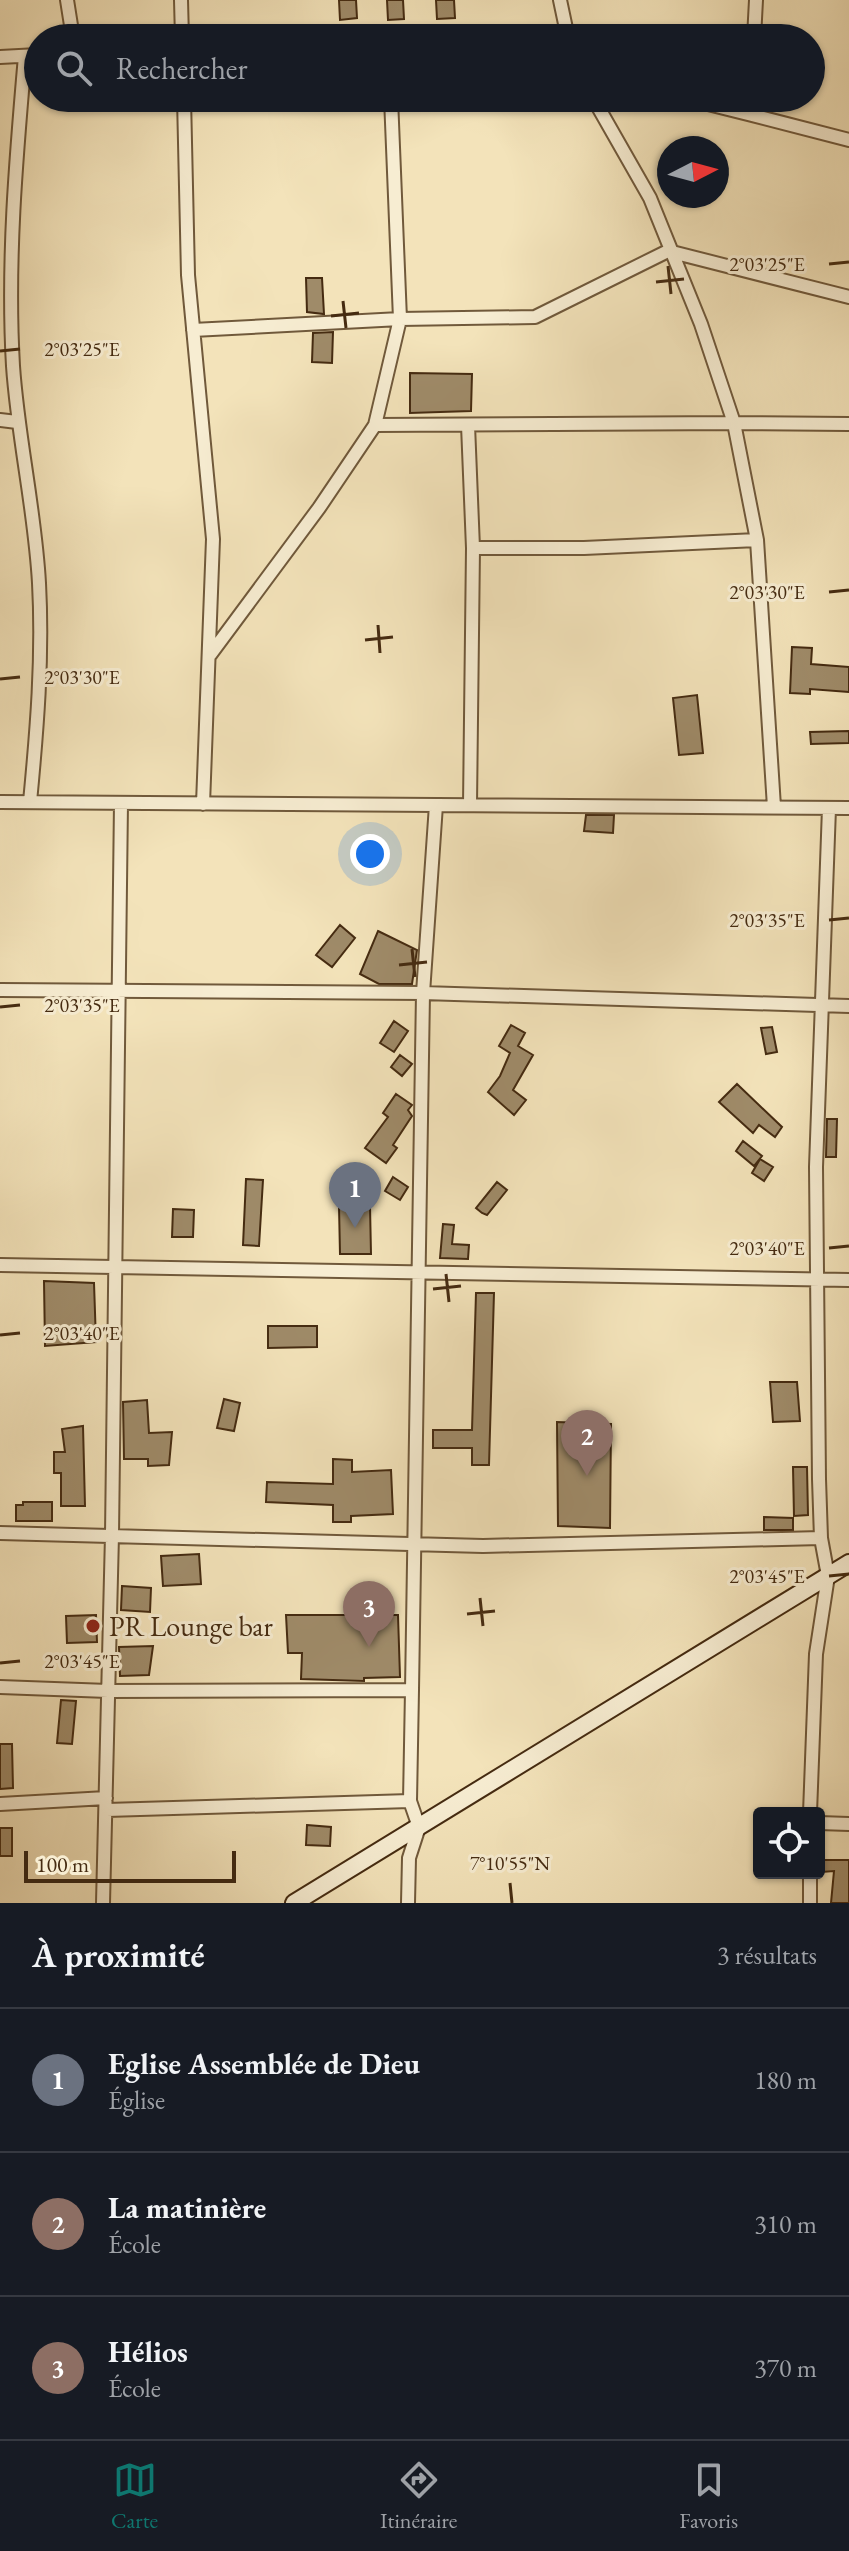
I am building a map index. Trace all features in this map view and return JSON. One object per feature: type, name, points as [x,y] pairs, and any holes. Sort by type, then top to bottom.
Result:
[{"type":"main road","points":[[294,1903],[849,1563]]},
{"type":"street","points":[[67,0],[71,24]]},
{"type":"street","points":[[181,0],[182,24]]},
{"type":"street","points":[[560,0],[565,24]]},
{"type":"street","points":[[755,24],[756,0]]},
{"type":"street","points":[[0,57],[24,56]]},
{"type":"street","points":[[24,107],[14,170],[5,284],[17,422],[40,592],[38,714],[30,802]]},
{"type":"street","points":[[184,112],[188,275],[213,539],[203,804]]},
{"type":"street","points":[[210,655],[319,508],[375,425],[400,319],[392,112]]},
{"type":"street","points":[[601,112],[650,198],[668,251],[701,324],[734,423],[757,540],[774,807]]},
{"type":"street","points":[[740,112],[849,140]]},
{"type":"street","points":[[0,172],[14,170]]},
{"type":"street","points":[[193,330],[400,319],[535,317],[668,251],[849,297]]},
{"type":"street","points":[[0,420],[17,422]]},
{"type":"street","points":[[375,425],[849,424]]},
{"type":"street","points":[[468,425],[473,548],[470,805]]},
{"type":"street","points":[[473,548],[584,548],[757,540]]},
{"type":"street","points":[[0,802],[849,808]]},
{"type":"street","points":[[103,1903],[112,1535],[121,803]]},
{"type":"street","points":[[408,1903],[409,1858],[419,1827],[410,1801],[418,1274],[423,993],[436,805]]},
{"type":"street","points":[[810,1807],[816,1654],[828,1576],[821,1538],[816,1167],[829,808]]},
{"type":"street","points":[[0,990],[423,993],[849,1006]]},
{"type":"street","points":[[0,1265],[849,1280]]},
{"type":"street","points":[[0,1533],[483,1546],[821,1538]]},
{"type":"street","points":[[0,1687],[108,1691],[412,1690]]},
{"type":"street","points":[[0,1804],[410,1801]]},
{"type":"street","points":[[825,1823],[849,1824]]},
{"type":"street","points":[[810,1879],[810,1903]]},
{"type":"building","points":[[339,0],[356,0],[357,18],[340,20]]},
{"type":"building","points":[[387,0],[403,0],[404,19],[388,20]]},
{"type":"building","points":[[436,0],[454,0],[455,18],[437,19]]},
{"type":"building","points":[[306,278],[322,278],[324,314],[307,312]]},
{"type":"building","points":[[333,332],[332,363],[312,362],[313,333]]},
{"type":"building","points":[[410,373],[472,374],[471,411],[410,413]]},
{"type":"building","points":[[792,647],[812,648],[811,664],[849,667],[849,692],[810,689],[810,694],[790,693]]},
{"type":"building","points":[[697,695],[703,753],[679,755],[673,698]]},
{"type":"building","points":[[849,731],[849,743],[811,744],[810,732]]},
{"type":"building","points":[[586,815],[614,815],[613,833],[584,831]]},
{"type":"building","points":[[340,925],[355,938],[332,967],[316,955]]},
{"type":"building","points":[[378,931],[417,950],[412,984],[379,984],[360,974]]},
{"type":"building","points":[[394,1021],[408,1031],[394,1052],[380,1043]]},
{"type":"building","points":[[511,1025],[525,1033],[518,1046],[533,1055],[513,1090],[526,1100],[514,1115],[488,1092],[500,1076],[510,1053],[499,1046]]},
{"type":"building","points":[[772,1027],[777,1052],[766,1054],[761,1028]]},
{"type":"building","points":[[400,1055],[412,1064],[402,1076],[391,1067]]},
{"type":"building","points":[[737,1084],[782,1127],[775,1137],[759,1125],[753,1133],[719,1102]]},
{"type":"building","points":[[396,1094],[412,1105],[408,1110],[412,1116],[393,1145],[397,1148],[386,1163],[365,1148],[388,1117],[383,1113]]},
{"type":"building","points":[[827,1119],[837,1119],[836,1157],[826,1157]]},
{"type":"building","points":[[743,1141],[762,1156],[754,1166],[736,1151]]},
{"type":"building","points":[[760,1159],[773,1167],[764,1181],[752,1173]]},
{"type":"building","points":[[393,1177],[408,1187],[400,1200],[385,1191]]},
{"type":"building","points":[[246,1179],[263,1180],[259,1246],[243,1245]]},
{"type":"building","points":[[497,1182],[507,1190],[487,1215],[476,1208]]},
{"type":"building","points":[[339,1206],[370,1206],[371,1254],[340,1254]]},
{"type":"building","points":[[173,1209],[194,1210],[193,1237],[172,1237]]},
{"type":"building","points":[[443,1224],[454,1225],[452,1244],[469,1245],[468,1259],[440,1258]]},
{"type":"building","points":[[44,1281],[94,1283],[96,1342],[45,1346]]},
{"type":"building","points":[[476,1293],[494,1293],[489,1465],[472,1465],[472,1448],[433,1448],[433,1430],[472,1430]]},
{"type":"building","points":[[268,1326],[317,1326],[317,1347],[268,1348]]},
{"type":"building","points":[[770,1382],[797,1382],[800,1421],[773,1422]]},
{"type":"building","points":[[224,1399],[240,1403],[234,1431],[217,1428]]},
{"type":"building","points":[[147,1400],[149,1433],[172,1432],[169,1465],[148,1466],[148,1459],[124,1459],[123,1402]]},
{"type":"building","points":[[557,1422],[611,1424],[610,1528],[558,1526]]},
{"type":"building","points":[[83,1426],[85,1506],[61,1506],[61,1473],[54,1473],[54,1452],[65,1452],[62,1429]]},
{"type":"building","points":[[333,1459],[352,1460],[352,1472],[391,1470],[393,1514],[351,1516],[351,1522],[333,1522],[333,1505],[266,1502],[267,1482],[333,1484]]},
{"type":"building","points":[[793,1467],[807,1467],[808,1515],[794,1516]]},
{"type":"building","points":[[23,1502],[52,1502],[52,1521],[16,1521],[16,1505],[23,1505]]},
{"type":"building","points":[[764,1517],[793,1518],[793,1530],[764,1530]]},
{"type":"building","points":[[199,1554],[201,1584],[163,1586],[161,1556]]},
{"type":"building","points":[[122,1586],[151,1588],[150,1612],[121,1610]]},
{"type":"building","points":[[96,1615],[97,1642],[67,1643],[66,1616]]},
{"type":"building","points":[[286,1615],[398,1615],[400,1677],[364,1678],[364,1681],[301,1679],[302,1653],[288,1653]]},
{"type":"building","points":[[153,1646],[149,1675],[120,1676],[119,1647]]},
{"type":"building","points":[[61,1700],[76,1701],[72,1744],[57,1743]]},
{"type":"building","points":[[0,1744],[12,1744],[13,1788],[0,1789]]},
{"type":"building","points":[[307,1825],[331,1827],[330,1846],[306,1845]]},
{"type":"building","points":[[0,1828],[12,1828],[12,1856],[0,1856]]},
{"type":"building","points":[[825,1860],[849,1860],[849,1903],[831,1903],[834,1871],[825,1872]]},
{"type":"place","name":"Eglise Assemblée de Dieu","points":[[355,1228]]},
{"type":"place","name":"La matinière","points":[[587,1476]]},
{"type":"place","name":"PR Lounge bar","points":[[93,1626]]},
{"type":"place","name":"Hélios","points":[[369,1647]]}]
